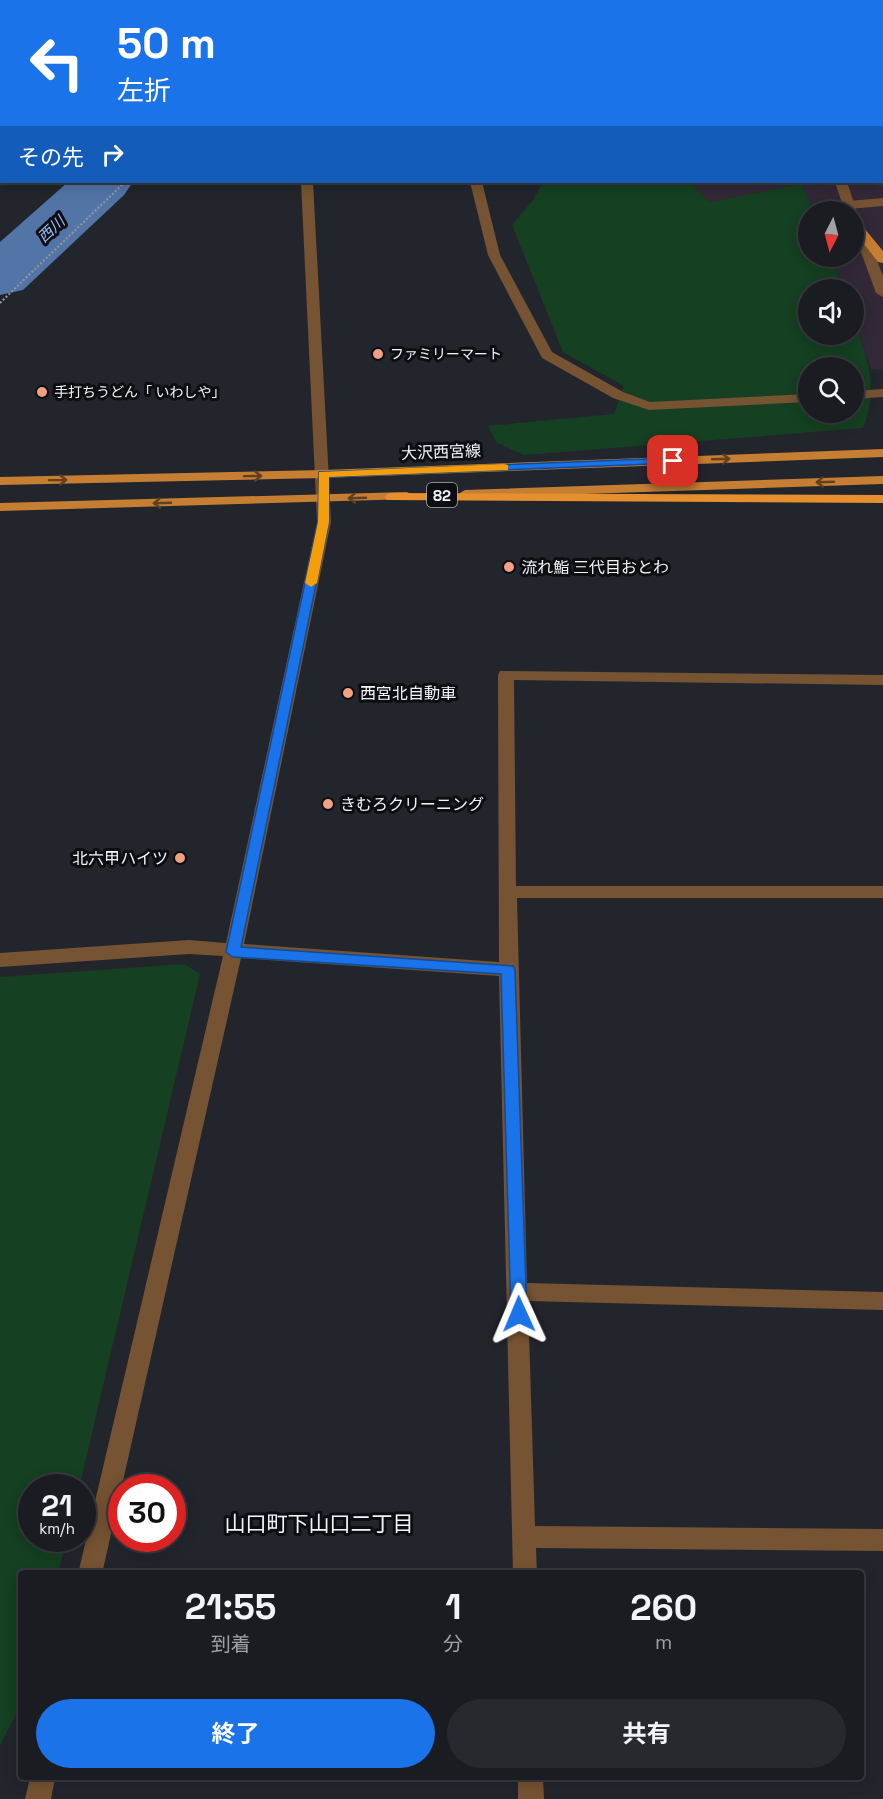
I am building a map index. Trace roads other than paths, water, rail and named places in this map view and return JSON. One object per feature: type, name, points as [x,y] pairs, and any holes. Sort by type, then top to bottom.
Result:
[{"type":"highway","points":[[392,497],[883,499]]},
{"type":"main road","points":[[864,231],[883,259]]},
{"type":"main road","name":"大沢西宮線","points":[[0,481],[323,474],[883,453]]},
{"type":"main road","name":"82","points":[[0,507],[392,497],[883,480]]},
{"type":"street","points":[[91,1570],[233,952],[324,522],[307,183]]},
{"type":"street","points":[[476,183],[494,255],[548,355],[618,395],[649,406],[798,399]]},
{"type":"street","points":[[841,183],[848,201]]},
{"type":"street","points":[[864,210],[883,202]]},
{"type":"street","points":[[864,244],[883,293]]},
{"type":"street","points":[[864,394],[883,393]]},
{"type":"street","points":[[525,1570],[508,970],[506,675],[883,680]]},
{"type":"street","points":[[507,892],[883,892]]},
{"type":"street","points":[[0,960],[189,947],[233,952],[508,970]]},
{"type":"street","points":[[518,1292],[883,1301]]},
{"type":"street","points":[[524,1537],[883,1540]]},
{"type":"street","points":[[38,1799],[43,1780]]},
{"type":"street","points":[[531,1780],[531,1799]]},
{"type":"waterway","name":"西川","points":[[0,276],[102,183]]},
{"type":"place","name":"ファミリーマート","points":[[378,354]]},
{"type":"place","name":"手打ちうどん「 いわしや」","points":[[42,392]]},
{"type":"place","name":"流れ鮨 三代目おとわ","points":[[509,567]]},
{"type":"place","name":"西宮北自動車","points":[[348,693]]},
{"type":"place","name":"きむろクリーニング","points":[[328,804]]},
{"type":"place","name":"北六甲ハイツ","points":[[180,858]]},
{"type":"district","name":"山口町下山口二丁目","points":[[319,1523]]}]
